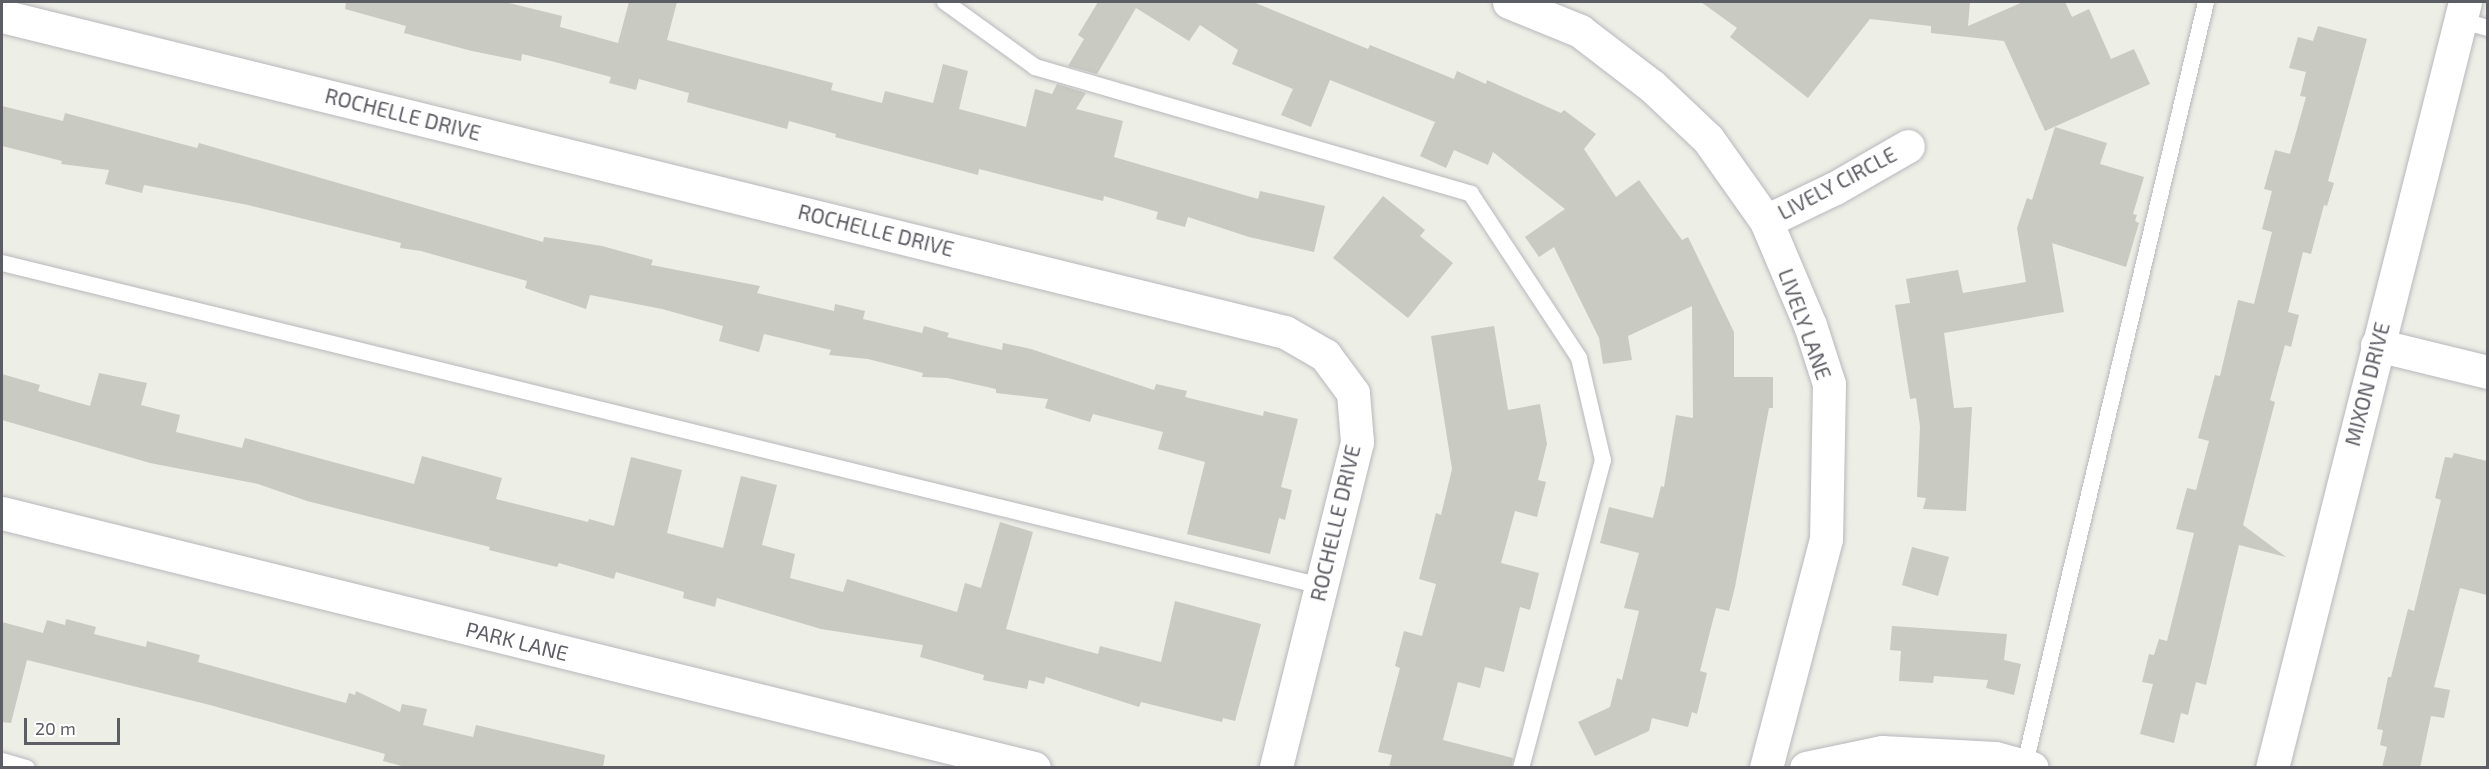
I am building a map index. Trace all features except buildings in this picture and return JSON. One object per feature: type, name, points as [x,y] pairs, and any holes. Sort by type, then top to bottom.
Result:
[{"type":"street","name":"LIVELY LANE","points":[[1509,2],[1580,31],[1653,86],[1708,139],[1766,221],[1810,325],[1829,384],[1826,539],[1766,768]]},
{"type":"street","name":"ROCHELLE DRIVE","points":[[2,16],[1284,332],[1325,355],[1353,393],[1357,442],[1276,768]]},
{"type":"street","name":"MIXON DRIVE","points":[[2272,768],[2377,345],[2471,16]]},
{"type":"street","name":"LIVELY CIRCLE","points":[[1766,221],[1834,188],[1908,146]]},
{"type":"street","points":[[2377,345],[2487,372]]},
{"type":"street","name":"PARK LANE","points":[[2,513],[1034,768]]},
{"type":"street","points":[[1806,768],[1882,752],[1995,758],[2027,767]]},
{"type":"lane","points":[[945,2],[1035,67],[1472,194],[1579,358],[1603,460],[1521,768]]},
{"type":"lane","points":[[2027,767],[2206,2]]},
{"type":"lane","points":[[2,263],[1321,586]]},
{"type":"lane","points":[[2,761],[27,768]]}]
